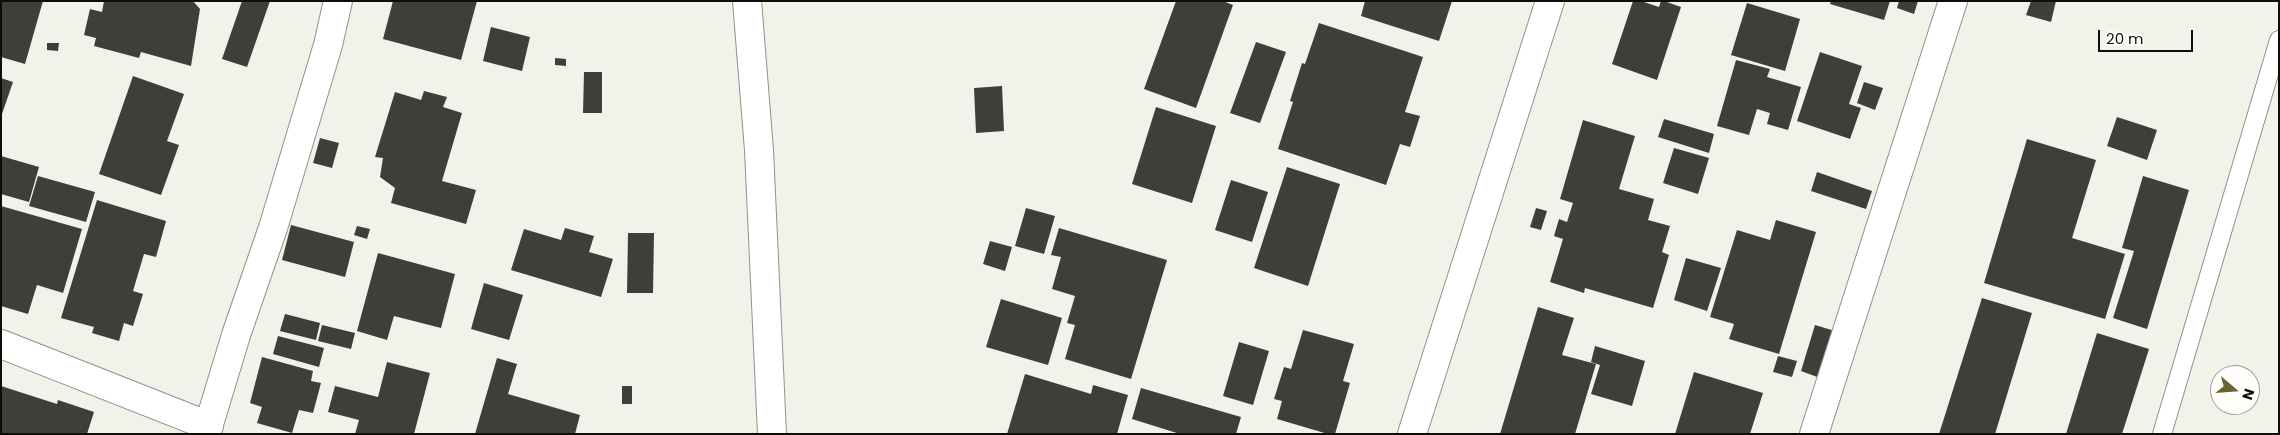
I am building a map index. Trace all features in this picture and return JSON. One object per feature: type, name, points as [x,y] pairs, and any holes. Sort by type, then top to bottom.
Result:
[{"type":"street","points":[[1,344],[208,430],[237,332],[273,228],[328,45],[338,1]]},
{"type":"street","points":[[747,1],[759,150],[772,434]]},
{"type":"street","points":[[1412,434],[1550,1]]},
{"type":"street","points":[[1814,434],[1953,1]]},
{"type":"lane","points":[[2162,434],[2279,40]]},
{"type":"building","points":[[1,1],[43,1],[25,64],[1,57]]},
{"type":"building","points":[[104,1],[193,1],[200,9],[191,66],[141,52],[139,58],[94,46],[96,38],[84,35],[90,9],[102,12]]},
{"type":"building","points":[[242,1],[270,1],[247,67],[222,59]]},
{"type":"building","points":[[393,1],[477,1],[461,60],[383,39]]},
{"type":"building","points":[[1176,1],[1223,1],[1233,5],[1196,108],[1144,89]]},
{"type":"building","points":[[1365,1],[1452,1],[1439,41],[1361,16]]},
{"type":"building","points":[[1633,1],[1641,1],[1659,7],[1661,1],[1664,1],[1681,7],[1657,80],[1612,64]]},
{"type":"building","points":[[1831,1],[1890,1],[1884,20],[1830,4]]},
{"type":"building","points":[[1899,1],[1918,1],[1914,14],[1897,8]]},
{"type":"building","points":[[2031,1],[2056,1],[2051,22],[2026,15]]},
{"type":"building","points":[[1747,3],[1800,19],[1785,71],[1731,55]]},
{"type":"building","points":[[1319,23],[1423,57],[1405,112],[1420,116],[1410,147],[1400,144],[1386,185],[1278,149],[1293,102],[1290,101],[1302,63],[1305,64]]},
{"type":"building","points":[[491,27],[530,37],[522,71],[483,61]]},
{"type":"building","points":[[1256,42],[1286,52],[1260,123],[1230,113]]},
{"type":"building","points":[[47,43],[59,43],[58,51],[47,50]]},
{"type":"building","points":[[1820,52],[1862,66],[1849,104],[1861,108],[1850,139],[1797,121]]},
{"type":"building","points":[[555,58],[566,59],[566,66],[555,65]]},
{"type":"building","points":[[1736,60],[1770,69],[1767,77],[1801,87],[1788,130],[1767,124],[1770,113],[1757,109],[1749,135],[1717,126]]},
{"type":"building","points":[[584,72],[602,72],[602,113],[583,113]]},
{"type":"building","points":[[133,76],[184,94],[167,141],[179,145],[161,195],[99,174]]},
{"type":"building","points":[[1,78],[13,82],[2,114],[1,114]]},
{"type":"building","points":[[1864,82],[1883,88],[1875,110],[1857,103]]},
{"type":"building","points":[[1002,86],[1004,131],[976,133],[974,88]]},
{"type":"building","points":[[424,91],[447,97],[443,107],[462,113],[442,181],[476,190],[466,224],[391,203],[395,188],[380,177],[383,158],[375,157],[395,92],[421,100]]},
{"type":"building","points":[[1156,107],[1216,126],[1192,203],[1132,184]]},
{"type":"building","points":[[2117,117],[2157,130],[2147,160],[2107,146]]},
{"type":"building","points":[[1664,119],[1714,134],[1709,153],[1658,137]]},
{"type":"building","points":[[1583,120],[1635,136],[1619,189],[1654,199],[1648,220],[1670,226],[1662,252],[1669,255],[1653,308],[1585,288],[1584,293],[1550,282],[1563,239],[1554,236],[1559,219],[1567,222],[1573,203],[1560,199]]},
{"type":"building","points":[[320,138],[339,143],[332,168],[313,163]]},
{"type":"building","points":[[2027,139],[2096,160],[2072,238],[2125,254],[2105,319],[1984,283]]},
{"type":"building","points":[[1674,148],[1709,158],[1698,194],[1663,183]]},
{"type":"building","points":[[1,156],[39,167],[29,202],[1,194]]},
{"type":"building","points":[[1287,167],[1340,184],[1308,286],[1254,268]]},
{"type":"building","points":[[1817,172],[1872,191],[1866,209],[1811,191]]},
{"type":"building","points":[[38,176],[95,192],[86,222],[29,206]]},
{"type":"building","points":[[2143,176],[2189,190],[2147,329],[2113,318],[2134,251],[2122,248]]},
{"type":"building","points":[[1231,180],[1268,192],[1252,242],[1215,230]]},
{"type":"building","points":[[97,200],[166,221],[156,257],[144,254],[133,291],[143,294],[133,326],[124,323],[119,341],[92,333],[94,327],[61,318]]},
{"type":"building","points":[[1,206],[82,229],[63,293],[37,285],[28,314],[1,306]]},
{"type":"building","points":[[1026,208],[1055,216],[1044,254],[1015,246]]},
{"type":"building","points":[[1536,208],[1547,211],[1541,230],[1530,227]]},
{"type":"building","points":[[1776,220],[1816,232],[1779,354],[1729,339],[1734,324],[1710,317],[1737,230],[1770,240]]},
{"type":"building","points":[[291,225],[354,242],[345,277],[282,260]]},
{"type":"building","points":[[357,226],[370,229],[367,239],[354,235]]},
{"type":"building","points":[[565,228],[594,236],[589,252],[613,259],[601,297],[511,270],[524,229],[561,240]]},
{"type":"building","points":[[1059,228],[1167,260],[1131,379],[1065,359],[1075,325],[1067,323],[1075,296],[1052,289],[1061,257],[1051,255]]},
{"type":"building","points":[[628,233],[654,233],[653,293],[627,293]]},
{"type":"building","points":[[990,241],[1012,247],[1005,271],[983,264]]},
{"type":"building","points":[[378,253],[455,274],[441,328],[394,316],[387,340],[357,331]]},
{"type":"building","points":[[1686,258],[1721,268],[1707,311],[1674,300]]},
{"type":"building","points":[[484,283],[523,295],[509,340],[471,329]]},
{"type":"building","points":[[1982,298],[2032,313],[1995,434],[1939,434]]},
{"type":"building","points":[[1001,299],[1062,318],[1048,365],[986,347]]},
{"type":"building","points":[[1538,307],[1574,318],[1562,355],[1596,364],[1575,434],[1500,434]]},
{"type":"building","points":[[285,314],[320,323],[316,340],[280,331]]},
{"type":"building","points":[[322,325],[355,333],[351,349],[318,341]]},
{"type":"building","points":[[1815,325],[1835,331],[1820,378],[1801,371]]},
{"type":"building","points":[[1303,330],[1354,344],[1343,381],[1350,383],[1335,434],[1328,434],[1277,419],[1282,401],[1274,399],[1284,367],[1291,369]]},
{"type":"building","points":[[2097,333],[2149,349],[2122,434],[2066,434]]},
{"type":"building","points":[[278,336],[324,348],[319,367],[273,354]]},
{"type":"building","points":[[1239,342],[1269,351],[1253,405],[1223,396]]},
{"type":"building","points":[[1595,346],[1645,361],[1632,406],[1591,394],[1600,365],[1591,362]]},
{"type":"building","points":[[1778,356],[1797,361],[1792,377],[1773,372]]},
{"type":"building","points":[[262,357],[313,371],[311,381],[321,383],[313,413],[299,410],[292,433],[257,423],[262,407],[250,403]]},
{"type":"building","points":[[497,358],[517,364],[508,394],[580,415],[575,434],[475,434]]},
{"type":"building","points":[[387,362],[430,373],[414,434],[355,434],[359,420],[328,412],[335,386],[378,397]]},
{"type":"building","points":[[1694,372],[1763,393],[1750,434],[1675,434]]},
{"type":"building","points":[[1025,374],[1091,394],[1093,385],[1128,395],[1117,434],[1007,434]]},
{"type":"building","points":[[1,386],[57,404],[58,400],[94,412],[87,434],[1,434]]},
{"type":"building","points":[[622,386],[632,386],[632,404],[622,404]]},
{"type":"building","points":[[1141,388],[1241,417],[1236,434],[1180,434],[1132,419]]}]
